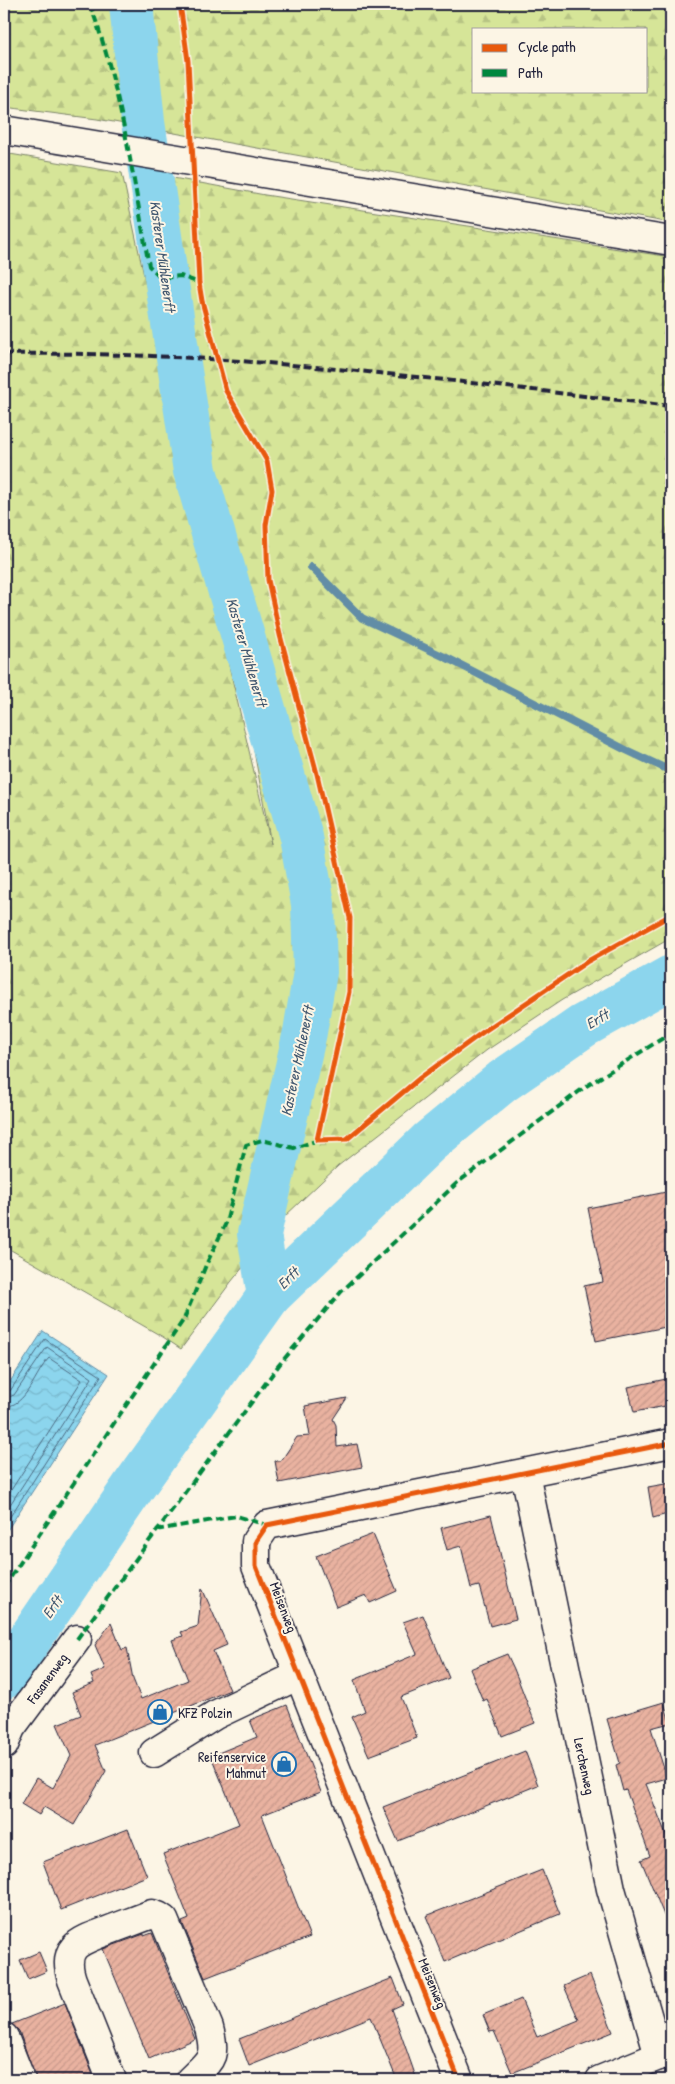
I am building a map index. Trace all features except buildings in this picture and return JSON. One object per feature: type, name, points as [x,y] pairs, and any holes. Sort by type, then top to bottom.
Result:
[{"type":"street","points":[[4,130],[671,241]]},
{"type":"street","name":"Meisenweg","points":[[460,2080],[256,1566],[256,1541],[267,1525],[671,1443]]},
{"type":"street","name":"Lerchenweg","points":[[525,1473],[611,1889],[665,2053]]},
{"type":"street","name":"Fasanenweg","points":[[4,1745],[11,1728],[77,1638]]},
{"type":"street","points":[[154,1753],[215,1715],[299,1675]]},
{"type":"street","points":[[112,2080],[72,1980],[68,1967],[69,1957],[79,1941],[152,1914],[164,1920],[209,2028],[214,2046],[212,2057],[190,2080]]},
{"type":"street","points":[[4,2037],[21,2080]]},
{"type":"street","points":[[600,2080],[665,2053]]},
{"type":"green space","points":[[4,4],[671,4],[671,223],[97,119],[4,107]]},
{"type":"green space","points":[[4,153],[122,173],[159,346],[182,466],[271,844],[202,467],[157,175],[265,195],[671,257],[671,938],[562,1000],[487,1050],[338,1166],[283,1218],[231,1282],[181,1349],[4,1246]]},
{"type":"water","points":[[43,1331],[109,1374],[4,1535],[4,1391]]},
{"type":"waterway","name":"Kasterer Mühlenerft","points":[[131,4],[143,122],[195,471],[301,837],[313,904],[315,972],[305,1032],[259,1234],[269,1296]]},
{"type":"waterway","points":[[311,567],[362,618],[449,659],[624,749],[671,771]]},
{"type":"waterway","name":"Erft","points":[[4,1677],[136,1483],[269,1296],[429,1142],[503,1081],[583,1026],[671,977]]},
{"type":"railway","points":[[4,354],[88,354],[255,362],[338,369],[671,406]]},
{"type":"marked path","points":[[90,4],[101,36],[118,101],[149,266],[162,278],[181,276],[199,283]]},
{"type":"marked path","points":[[669,4],[671,8]]},
{"type":"marked path","points":[[77,1639],[279,1365],[341,1292],[457,1183],[585,1087],[671,1033]]},
{"type":"marked path","points":[[4,1587],[184,1319],[226,1223],[246,1145],[262,1140],[294,1148],[322,1139]]},
{"type":"marked path","points":[[156,1530],[236,1516],[267,1525]]},
{"type":"cycle path","points":[[180,4],[188,61],[199,283],[202,301],[226,391],[267,461],[272,490],[266,525],[268,580],[280,635],[317,774],[350,918],[349,992],[317,1140],[347,1139],[420,1078],[483,1032],[588,961],[671,915]]},
{"type":"cycle path","points":[[459,2080],[256,1566],[256,1541],[267,1525],[671,1443]]},
{"type":"place","name":"KFZ Polzin","points":[[160,1712]]},
{"type":"place","name":"Reifenservice Mahmut","points":[[284,1764]]}]
